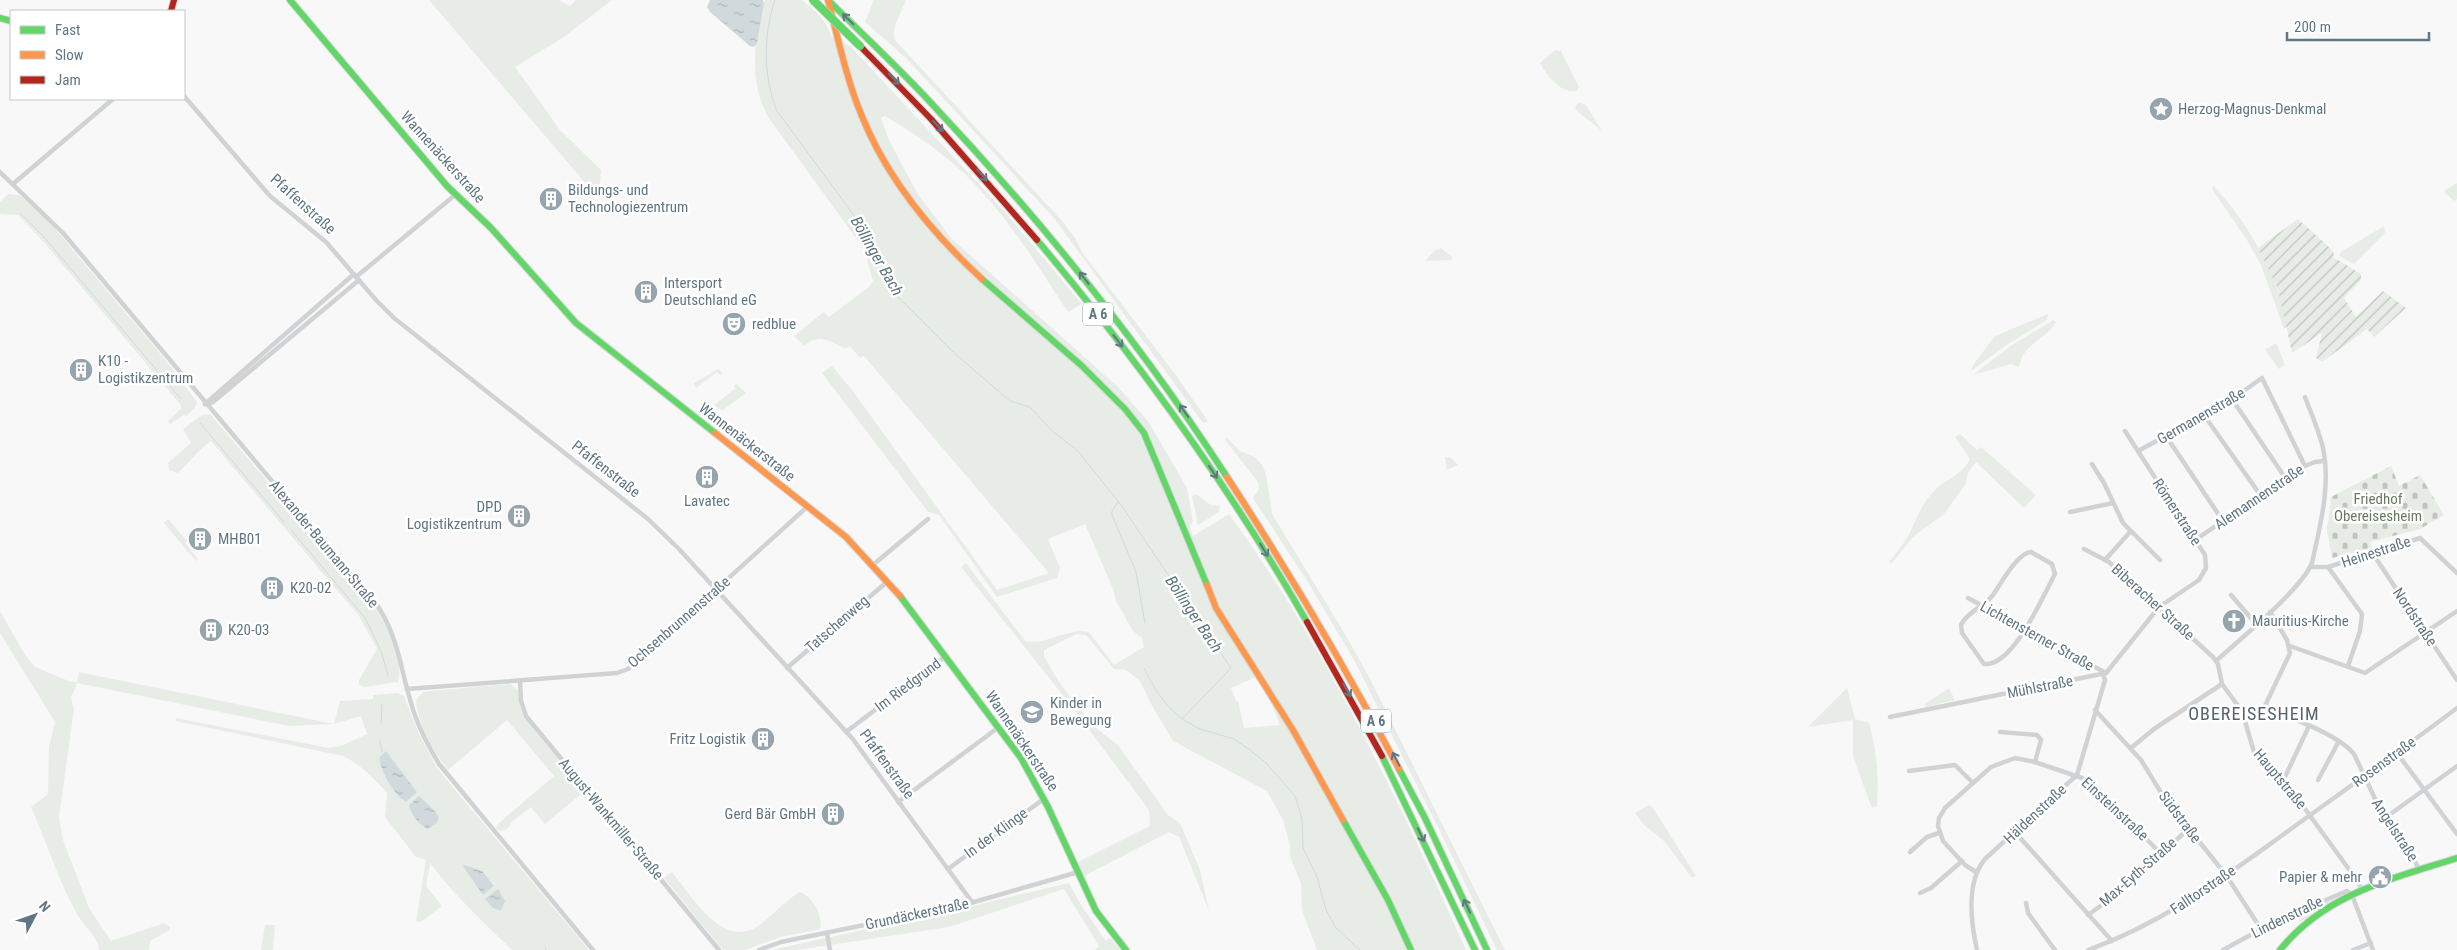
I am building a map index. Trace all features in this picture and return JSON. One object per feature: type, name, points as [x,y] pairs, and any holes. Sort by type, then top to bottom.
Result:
[{"type":"main road","name":"Wannenäckerstraße","points":[[290,0],[455,195],[491,228],[576,323],[846,537],[874,564],[999,727],[1044,798],[1075,873],[1100,919],[1126,950]]},
{"type":"main road","name":"A 6","points":[[813,0],[949,138],[1066,274],[1162,400],[1232,500],[1295,601],[1348,692],[1407,806],[1474,950]]},
{"type":"main road","name":"A 6","points":[[828,0],[868,38],[981,157],[1073,265],[1150,364],[1241,494],[1318,618],[1378,725],[1438,844],[1487,950]]},
{"type":"main road","points":[[828,0],[840,46],[868,129],[884,161],[908,197],[933,229],[966,264],[1103,386],[1129,413],[1144,433],[1216,608],[1293,730],[1388,900],[1411,950]]},
{"type":"main road","points":[[2280,950],[2288,938],[2307,920],[2362,889],[2457,858]]},
{"type":"street","name":"Pfaffenstraße","points":[[185,97],[270,196],[326,242],[394,318],[648,519],[717,590],[846,732],[972,902]]},
{"type":"street","points":[[13,184],[112,100]]},
{"type":"street","name":"Alexander-Baumann-Straße","points":[[0,172],[63,232],[205,404],[379,608],[396,642],[407,689],[425,740],[439,764],[593,950]]},
{"type":"street","points":[[205,404],[213,402],[311,315],[455,195]]},
{"type":"street","name":"Germanenstraße","points":[[2138,451],[2232,399],[2262,378],[2305,466]]},
{"type":"street","points":[[2216,661],[2270,612],[2310,566],[2324,503],[2324,461],[2323,446],[2305,397]]},
{"type":"street","points":[[2232,399],[2286,478]]},
{"type":"street","points":[[2204,415],[2261,496]]},
{"type":"street","name":"Römerstraße","points":[[2125,432],[2205,555],[2206,568],[2204,574],[2194,585],[2159,607]]},
{"type":"street","points":[[2166,436],[2223,521]]},
{"type":"street","name":"Alemannenstraße","points":[[2195,540],[2305,466],[2324,461]]},
{"type":"street","points":[[2092,464],[2104,483],[2117,514],[2130,532],[2160,560]]},
{"type":"street","points":[[2070,512],[2113,503]]},
{"type":"street","name":"Ochsenbrunnenstraße","points":[[407,689],[618,674],[628,669],[807,507]]},
{"type":"street","points":[[874,564],[928,519]]},
{"type":"street","points":[[2105,560],[2130,532]]},
{"type":"street","name":"Heinestraße","points":[[2310,566],[2328,567],[2420,538],[2457,573]]},
{"type":"street","name":"Biberacher Straße","points":[[2084,549],[2105,560],[2159,607],[2216,661]]},
{"type":"street","points":[[2031,552],[2052,564],[2056,572],[2024,630],[2007,654],[1992,664],[1984,664],[1966,640],[1960,627],[1966,618],[1982,607],[2021,556],[2031,552]]},
{"type":"street","name":"Nordstraße","points":[[2373,554],[2457,680]]},
{"type":"street","points":[[2328,567],[2362,614],[2360,631],[2348,666]]},
{"type":"street","name":"Tatschenweg","points":[[787,668],[888,581]]},
{"type":"street","points":[[2231,595],[2256,624]]},
{"type":"street","name":"Lichtensterner Straße","points":[[1968,598],[2104,674]]},
{"type":"street","points":[[2104,674],[2159,607]]},
{"type":"street","points":[[2270,612],[2290,646],[2366,673],[2457,611]]},
{"type":"street","points":[[2262,710],[2287,662],[2290,646]]},
{"type":"street","name":"Im Riedgrund","points":[[846,732],[946,656]]},
{"type":"street","name":"Hauptstraße","points":[[2216,661],[2222,684],[2242,711],[2253,750],[2283,781],[2310,815],[2362,889]]},
{"type":"street","name":"Häldenstraße","points":[[1976,872],[1985,860],[2077,775],[2105,680],[2104,674]]},
{"type":"street","name":"Mühlstraße","points":[[1890,717],[2104,674]]},
{"type":"street","name":"August-Wankmiller-Straße","points":[[520,681],[526,716],[719,950]]},
{"type":"street","points":[[2131,748],[2154,729],[2222,684]]},
{"type":"street","name":"Rosenstraße","points":[[2310,815],[2457,708]]},
{"type":"street","name":"Südstraße","points":[[2095,710],[2144,764],[2164,799],[2226,875],[2261,929]]},
{"type":"street","name":"Angelstraße","points":[[2242,711],[2262,710],[2309,726],[2339,740],[2354,754],[2385,818],[2414,858],[2419,870]]},
{"type":"street","points":[[2283,781],[2309,726]]},
{"type":"street","points":[[898,802],[999,727]]},
{"type":"street","points":[[2000,732],[2037,735],[2041,740],[2035,762]]},
{"type":"street","points":[[2318,780],[2339,740]]},
{"type":"street","points":[[2397,753],[2457,834]]},
{"type":"street","name":"Einsteinstraße","points":[[1940,833],[1938,826],[1942,813],[1991,767],[2004,760],[2015,758],[2077,775],[2115,806],[2161,854]]},
{"type":"street","points":[[1909,771],[1955,765],[1973,783]]},
{"type":"street","points":[[2385,818],[2457,766]]},
{"type":"street","name":"In der Klinge","points":[[948,869],[1044,798]]},
{"type":"street","name":"Falltorstraße","points":[[2088,950],[2112,941],[2167,914],[2226,875],[2310,815]]},
{"type":"street","name":"Max-Eyth-Straße","points":[[2088,914],[2125,888],[2188,829]]},
{"type":"street","points":[[2015,832],[2112,941]]},
{"type":"street","points":[[1910,852],[1927,838],[1940,833],[1943,841],[1962,861],[1976,872],[1973,887],[1973,909],[1978,950]]},
{"type":"street","points":[[1920,893],[1931,888],[1962,861]]},
{"type":"street","name":"Grundäckerstraße","points":[[759,950],[781,942],[972,902],[1075,873]]},
{"type":"street","name":"Lindenstraße","points":[[2223,950],[2261,929],[2338,893],[2347,891],[2352,895]]},
{"type":"street","points":[[2352,895],[2373,950]]},
{"type":"street","points":[[2026,903],[2028,913],[2054,950]]},
{"type":"street","points":[[828,933],[830,950]]},
{"type":"street","points":[[2353,950],[2371,943]]},
{"type":"green space","points":[[429,0],[559,0],[570,6],[576,0],[612,0],[564,37],[515,67],[560,130],[601,170],[600,183],[593,192]]},
{"type":"green space","points":[[765,0],[802,0],[820,16],[831,36],[850,46],[1004,211],[1082,304],[1068,312],[1003,217],[957,167],[913,133],[885,116],[881,118],[888,138],[917,193],[952,239],[1118,387],[1148,421],[1187,488],[1193,521],[1190,527],[1193,536],[1229,514],[1297,616],[1328,670],[1387,782],[1466,950],[1317,950],[1302,910],[1301,884],[1290,856],[1290,845],[1283,820],[1267,791],[1173,741],[1140,681],[1126,670],[1114,669],[1086,635],[1077,634],[1044,650],[1044,656],[1057,679],[1076,705],[1097,729],[1118,745],[1168,815],[1180,823],[1200,870],[1209,911],[1179,837],[1169,832],[1086,875],[1087,886],[1085,884],[1078,862],[1150,826],[1149,810],[1073,708],[961,567],[966,563],[1025,641],[1041,641],[1072,632],[1089,632],[1114,665],[1144,647],[1142,638],[1133,631],[1116,601],[1113,589],[1085,524],[1048,539],[1060,568],[1057,578],[997,597],[939,515],[928,512],[822,373],[832,366],[852,390],[997,590],[1049,573],[864,356],[860,358],[850,346],[845,349],[820,339],[809,342],[804,346],[794,336],[824,312],[829,317],[869,287],[873,281],[864,249],[768,117],[762,102],[755,73],[755,59],[758,30]],"holes":[[[1256,677],[1272,705],[1280,725],[1244,728],[1238,701],[1236,701],[1231,688]]]},
{"type":"green space","points":[[874,0],[906,0],[895,26],[895,40],[1063,222],[1077,241],[1082,252],[1175,374],[1208,421],[1203,423],[1054,218],[906,58],[865,22]]},
{"type":"green space","points":[[1555,50],[1561,51],[1579,87],[1577,91],[1565,90],[1560,87],[1546,73],[1540,63]]},
{"type":"green space","points":[[1579,102],[1586,105],[1602,131],[1577,111],[1575,107]]},
{"type":"green space","points":[[2457,183],[2457,199],[2454,201],[2445,193],[2445,190]]},
{"type":"green space","points":[[2213,185],[2238,216],[2260,251],[2277,288],[2288,327],[2284,329],[2261,265],[2247,240],[2212,189]]},
{"type":"green space","points":[[8,194],[19,195],[46,218],[163,357],[197,402],[195,408],[186,416],[184,415],[170,424],[168,421],[181,409],[181,405],[43,241],[18,215],[0,214],[0,202]]},
{"type":"green space","points":[[2298,219],[2330,248],[2334,253],[2333,257],[2361,274],[2361,280],[2344,298],[2356,317],[2383,291],[2406,308],[2374,337],[2367,329],[2322,362],[2316,358],[2322,333],[2292,353],[2278,289],[2258,248]]},
{"type":"green space","points":[[2384,226],[2385,233],[2354,264],[2339,256],[2341,252]]},
{"type":"green space","points":[[1441,248],[1453,258],[1451,260],[1425,261],[1434,251]]},
{"type":"green space","points":[[2048,314],[2047,320],[2005,346],[1971,371],[1973,365],[1995,336]]},
{"type":"green space","points":[[2053,320],[2056,322],[2025,353],[2019,367],[2011,364],[1973,375],[2009,347]]},
{"type":"green space","points":[[2277,344],[2285,365],[2279,369],[2265,350]]},
{"type":"green space","points":[[718,369],[723,373],[721,375],[717,372],[696,388],[694,383]]},
{"type":"green space","points":[[736,384],[746,393],[722,411],[714,405],[736,388],[734,386]]},
{"type":"green space","points":[[210,414],[376,608],[390,634],[397,654],[399,664],[398,682],[365,687],[359,685],[359,680],[377,649],[359,616],[211,441],[178,473],[169,470],[168,463],[191,443],[183,429],[202,415]]},
{"type":"green space","points":[[1960,434],[1977,450],[1981,447],[2036,495],[2024,508],[1976,462],[1968,473],[1965,485],[1944,514],[1913,537],[1892,563],[1889,562],[1906,539],[1921,508],[1929,497],[1963,469],[1970,459],[1955,437]]},
{"type":"green space","points":[[1227,438],[1240,451],[1255,457],[1262,465],[1266,474],[1272,514],[1369,677],[1505,950],[1497,950],[1354,660],[1309,584],[1253,498],[1259,489],[1258,482],[1225,440]]},
{"type":"green space","points":[[1445,457],[1451,458],[1458,465],[1447,470]]},
{"type":"green space","name":"Friedhof Obereisesheim","points":[[2391,466],[2399,486],[2420,475],[2444,515],[2420,529],[2370,542],[2372,548],[2332,558],[2327,531],[2331,497]]},
{"type":"green space","points":[[1196,494],[1211,505],[1220,506],[1219,512],[1198,525],[1192,496]]},
{"type":"green space","points":[[168,519],[187,541],[185,543],[198,559],[196,561],[164,523]]},
{"type":"green space","points":[[0,611],[25,655],[35,667],[71,682],[77,682],[79,672],[334,724],[289,726],[77,683],[71,698],[74,709],[59,817],[63,840],[89,908],[111,941],[164,923],[170,927],[170,930],[150,941],[149,950],[99,950],[94,936],[77,914],[64,888],[31,807],[48,794],[49,746],[55,722],[0,633]]},
{"type":"green space","points":[[510,684],[518,690],[520,707],[524,717],[588,796],[586,799],[580,795],[545,824],[531,807],[510,823],[511,825],[508,828],[501,830],[496,829],[499,823],[554,776],[507,720],[448,770],[427,737],[417,710],[416,700],[423,692]]},
{"type":"green space","points":[[1847,688],[1855,719],[1869,723],[1874,744],[1878,795],[1877,806],[1872,808],[1853,757],[1853,720],[1808,727]]},
{"type":"green space","points":[[1949,688],[1955,700],[1926,707],[1925,704]]},
{"type":"green space","points":[[397,693],[404,696],[418,732],[437,768],[589,950],[512,950],[459,897],[430,863],[426,886],[442,906],[422,921],[416,922],[426,860],[416,857],[385,817],[387,793],[367,772],[343,756],[176,721],[176,718],[329,748],[341,746],[367,734],[361,716],[334,724],[340,701],[373,699],[373,695]]},
{"type":"green space","points":[[1649,805],[1653,808],[1696,876],[1692,878],[1665,842],[1644,825],[1635,813]]},
{"type":"green space","points":[[672,872],[698,906],[709,917],[720,926],[732,931],[745,932],[758,926],[800,892],[809,898],[816,907],[820,918],[820,929],[780,937],[745,950],[723,950],[664,878]]},
{"type":"green space","points":[[1069,883],[1081,905],[1106,941],[1110,938],[1121,950],[1095,950],[1099,946],[1064,889],[949,927],[797,950],[771,950],[968,907]]},
{"type":"green space","points":[[2344,895],[2300,922],[2297,915]]},
{"type":"green space","points":[[265,925],[275,925],[273,950],[261,950]]},
{"type":"water","points":[[710,0],[763,0],[757,43],[754,47],[750,46],[710,12],[707,7]]},
{"type":"water","points":[[386,751],[417,792],[406,802],[392,788],[383,770],[379,758]]},
{"type":"water","points":[[419,796],[439,817],[437,823],[427,829],[415,819],[409,805]]},
{"type":"water","points":[[464,865],[482,871],[494,886],[483,895]]},
{"type":"water","points":[[498,889],[505,901],[501,911],[493,908],[485,899]]},
{"type":"waterway","name":"Böllinger Bach","points":[[775,0],[768,28],[766,56],[769,84],[777,111],[864,229],[896,295],[953,352],[1010,401],[1030,407],[1052,431],[1077,450],[1121,505],[1231,668],[1182,719],[1200,729],[1234,739],[1266,763],[1295,796],[1302,819],[1303,848],[1317,877],[1326,910],[1336,928],[1360,950]]},
{"type":"waterway","points":[[21,214],[44,237],[181,399]]},
{"type":"waterway","points":[[200,423],[284,522]]},
{"type":"waterway","name":"Böllinger Bach","points":[[1118,502],[1112,511],[1112,515],[1136,572],[1145,623]]},
{"type":"waterway","points":[[292,531],[365,618],[381,651],[388,675]]},
{"type":"waterway","name":"Böllinger Bach","points":[[1144,668],[1160,696],[1182,719]]},
{"type":"waterway","points":[[381,723],[382,704]]},
{"type":"waterway","points":[[2269,705],[2275,711]]},
{"type":"waterway","points":[[380,741],[382,752]]},
{"type":"traffic: fast","points":[[290,0],[447,186],[491,228],[576,323],[715,433]]},
{"type":"traffic: fast","points":[[813,0],[860,46]]},
{"type":"traffic: fast","points":[[828,0],[932,104],[1050,237],[1160,379],[1227,477]]},
{"type":"traffic: fast","points":[[0,18],[10,21]]},
{"type":"traffic: fast","points":[[1037,240],[1111,331],[1181,425],[1246,522],[1307,622]]},
{"type":"traffic: fast","points":[[982,279],[1082,366],[1125,409],[1144,433],[1207,585]]},
{"type":"traffic: fast","points":[[900,596],[1021,758],[1048,807],[1096,911],[1126,950]]},
{"type":"traffic: fast","points":[[1382,756],[1475,950]]},
{"type":"traffic: fast","points":[[1399,769],[1425,818],[1487,950]]},
{"type":"traffic: fast","points":[[1343,820],[1388,900],[1411,950]]},
{"type":"traffic: fast","points":[[2280,950],[2317,915],[2338,902],[2408,873],[2457,858]]},
{"type":"traffic: slow","points":[[828,0],[851,86],[861,114],[883,160],[928,223],[982,279]]},
{"type":"traffic: slow","points":[[715,433],[846,537],[900,596]]},
{"type":"traffic: slow","points":[[1227,477],[1273,548],[1358,694],[1399,769]]},
{"type":"traffic: slow","points":[[1207,585],[1216,608],[1293,730],[1343,820]]},
{"type":"traffic: jam","points":[[171,10],[174,0]]},
{"type":"traffic: jam","points":[[860,46],[931,119],[1037,240]]},
{"type":"traffic: jam","points":[[1307,622],[1382,756]]},
{"type":"place","name":"Herzog-Magnus-Denkmal","points":[[2161,109]]},
{"type":"place","name":"Bildungs- und Technologiezentrum","points":[[551,199]]},
{"type":"place","name":"Intersport Deutschland eG","points":[[646,292]]},
{"type":"place","name":"redblue","points":[[734,324]]},
{"type":"place","name":"K10 - Logistikzentrum","points":[[81,370]]},
{"type":"place","name":"Lavatec","points":[[707,477]]},
{"type":"place","name":"DPD Logistikzentrum","points":[[519,516]]},
{"type":"place","name":"MHB01","points":[[200,539]]},
{"type":"place","name":"K20-02","points":[[272,588]]},
{"type":"place","name":"Mauritius-Kirche","points":[[2234,621]]},
{"type":"place","name":"K20-03","points":[[211,630]]},
{"type":"place","name":"Kinder in Bewegung","points":[[1032,712]]},
{"type":"place","name":"Fritz Logistik","points":[[763,739]]},
{"type":"place","name":"Gerd Bär GmbH","points":[[833,814]]},
{"type":"place","name":"Papier & mehr","points":[[2380,877]]},
{"type":"district","name":"OBEREISESHEIM","points":[[2254,713]]}]
